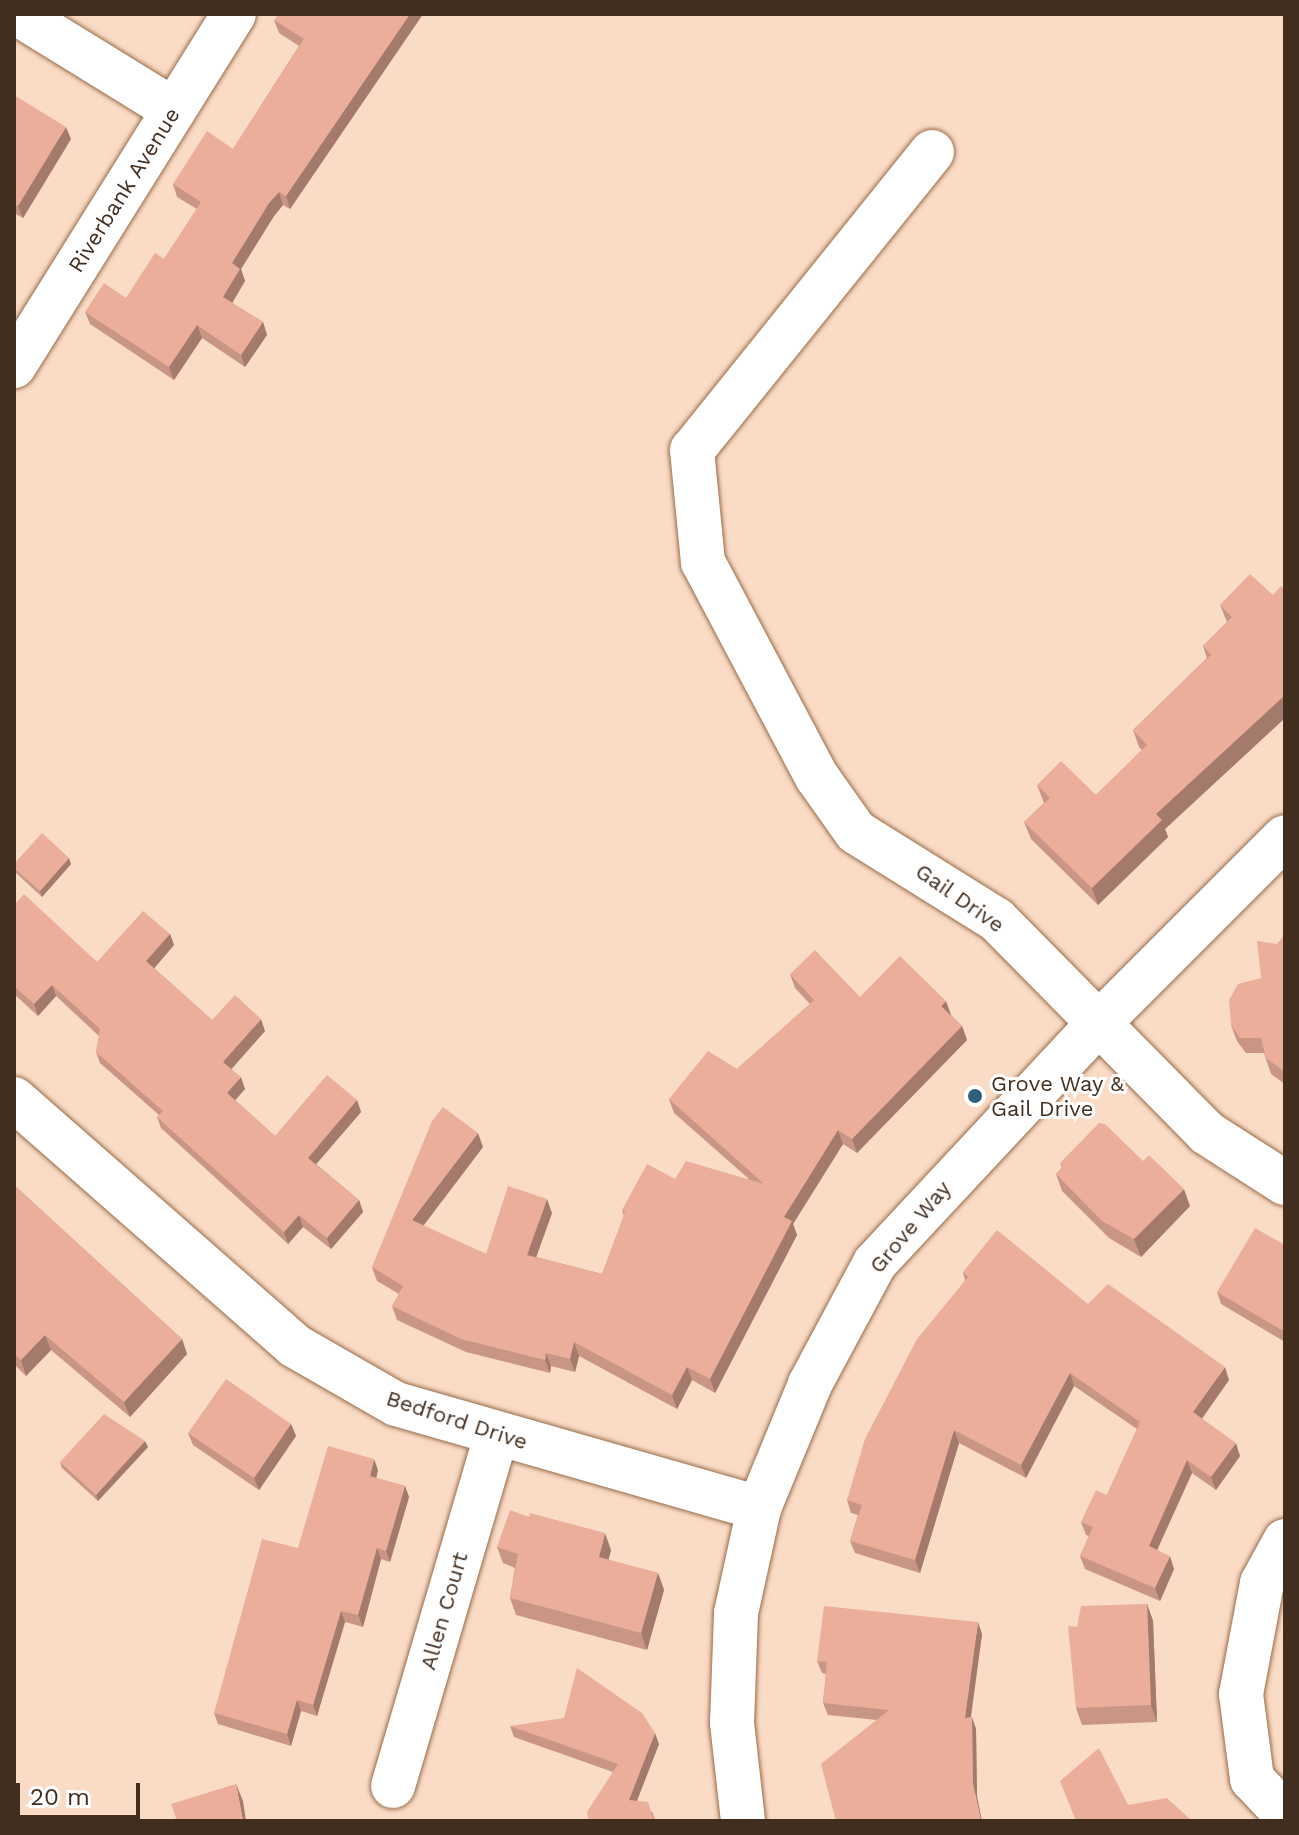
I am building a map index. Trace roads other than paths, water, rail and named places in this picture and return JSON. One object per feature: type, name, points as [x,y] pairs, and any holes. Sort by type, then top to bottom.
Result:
[{"type":"street","points":[[18,14],[174,110]]},
{"type":"street","name":"Riverbank Avenue","points":[[14,366],[234,14]]},
{"type":"street","name":"Gail Drive","points":[[932,152],[692,450],[703,562],[817,777],[856,832],[997,920],[1207,1133],[1285,1183]]},
{"type":"street","name":"Grove Way","points":[[743,1821],[732,1723],[736,1613],[759,1508],[810,1384],[875,1263],[1098,1024],[1285,837]]},
{"type":"street","name":"Bedford Drive","points":[[14,1099],[295,1346],[396,1404],[496,1436],[759,1508]]},
{"type":"street","name":"Allen Court","points":[[393,1786],[496,1436]]},
{"type":"street","points":[[1285,1541],[1262,1583],[1241,1694],[1252,1779],[1285,1814]]},
{"type":"place","name":"Grove Way & Gail Drive","points":[[975,1096]]}]
